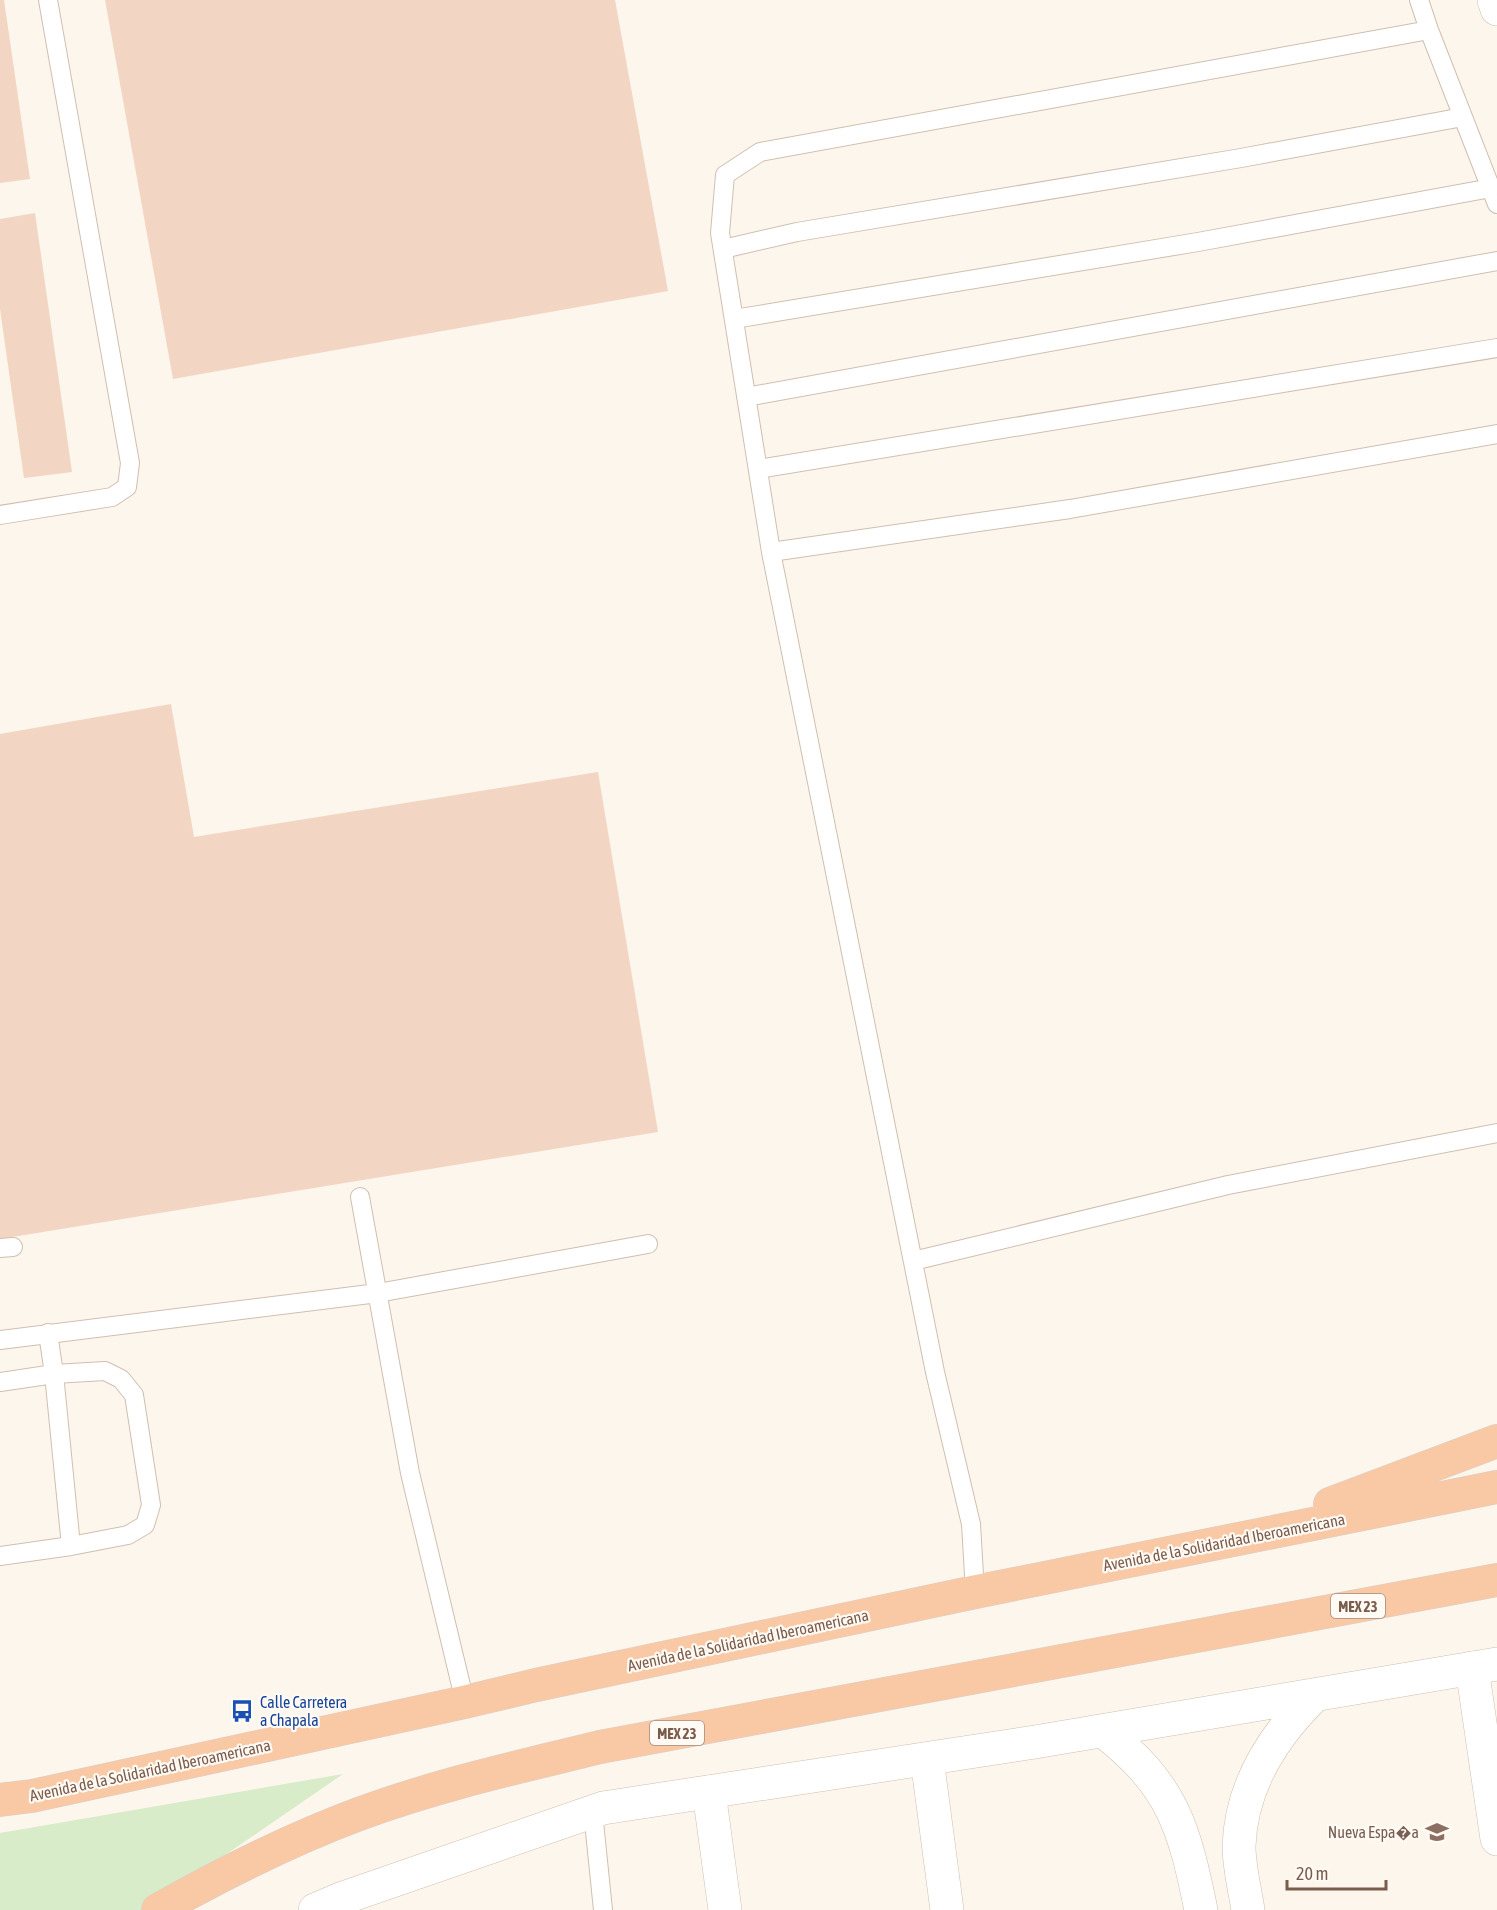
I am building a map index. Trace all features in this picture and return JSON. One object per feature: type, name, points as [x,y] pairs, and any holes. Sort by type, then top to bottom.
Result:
[{"type":"highway","points":[[1237,1539],[1497,1442]]},
{"type":"highway","name":"Avenida de la Solidaridad Iberoamericana","points":[[0,1800],[32,1796],[536,1685],[975,1592],[1497,1487]]},
{"type":"highway","name":"MEX 23","points":[[158,1910],[242,1865],[359,1814],[487,1775],[600,1747],[1497,1580]]},
{"type":"street","points":[[1494,0],[1497,9]]},
{"type":"street","points":[[315,1910],[343,1898],[603,1808],[1103,1731],[1484,1666],[1497,1839]]},
{"type":"street","points":[[1248,1910],[1239,1848],[1242,1821],[1249,1794],[1258,1769],[1274,1741],[1293,1716],[1315,1695]]},
{"type":"street","points":[[1103,1731],[1144,1766],[1174,1812],[1184,1837],[1201,1910]]},
{"type":"street","points":[[927,1759],[947,1910]]},
{"type":"street","points":[[709,1792],[724,1910]]},
{"type":"lane","points":[[0,515],[112,497],[127,486],[130,474],[130,463],[48,0]]},
{"type":"lane","points":[[734,319],[1198,242],[1494,196],[1419,0]]},
{"type":"lane","points":[[975,1592],[971,1524],[935,1372],[771,552],[720,233],[725,175],[760,152],[1429,30]]},
{"type":"lane","points":[[723,249],[797,232],[1242,158],[1463,117]]},
{"type":"lane","points":[[746,397],[1497,261]]},
{"type":"lane","points":[[758,469],[1497,348]]},
{"type":"lane","points":[[771,552],[1070,509],[1497,434]]},
{"type":"lane","points":[[913,1261],[1228,1185],[1497,1133]]},
{"type":"lane","points":[[360,1197],[410,1473],[465,1702]]},
{"type":"lane","points":[[0,1340],[378,1293],[648,1244]]},
{"type":"lane","points":[[48,1334],[71,1546]]},
{"type":"lane","points":[[0,1382],[54,1374],[105,1371],[120,1379],[134,1395],[152,1505],[145,1525],[128,1535],[0,1556]]},
{"type":"lane","points":[[593,1812],[603,1910]]},
{"type":"green space","points":[[343,1774],[145,1910],[0,1910],[0,1833]]},
{"type":"building","points":[[0,0],[4,0],[30,179],[0,183]]},
{"type":"building","points":[[105,0],[615,0],[668,291],[173,379]]},
{"type":"building","points":[[35,213],[72,472],[24,478],[0,309],[0,219]]},
{"type":"building","points":[[171,704],[194,837],[598,772],[658,1132],[0,1239],[0,734]]},
{"type":"place","name":"Calle Carretera a Chapala","points":[[242,1711]]},
{"type":"place","name":"Nueva Espa�a","points":[[1437,1832]]}]
